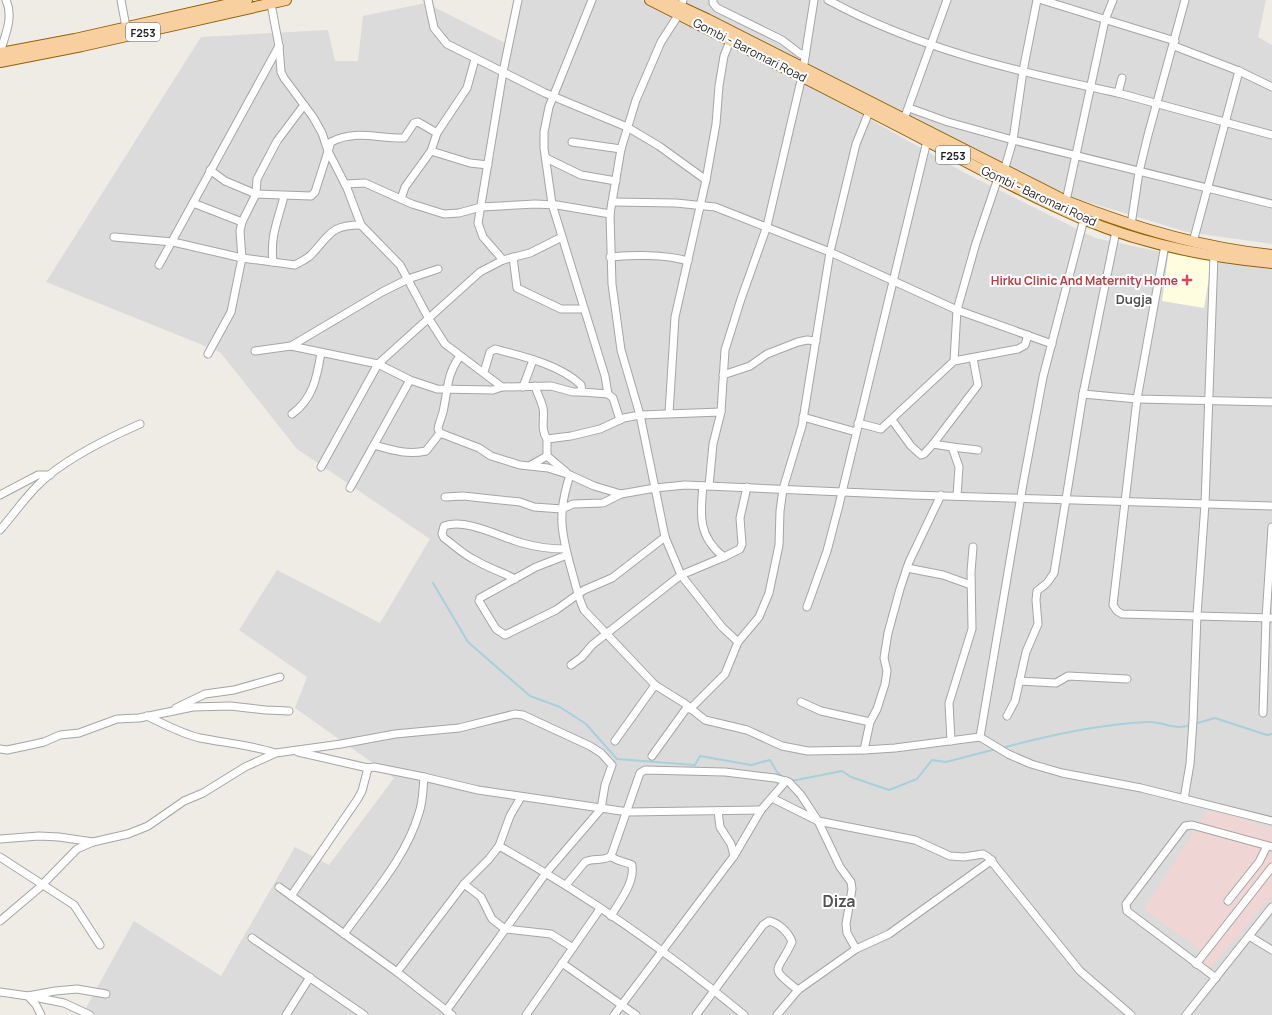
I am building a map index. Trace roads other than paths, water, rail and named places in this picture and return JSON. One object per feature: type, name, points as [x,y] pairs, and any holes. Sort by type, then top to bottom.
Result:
[{"type":"main road","name":"F253","points":[[0,53],[47,45],[246,0]]},
{"type":"main road","name":"F253","points":[[0,62],[82,46],[286,0]]},
{"type":"main road","name":"Gombi - Baromari Road","points":[[650,0],[681,7]]},
{"type":"main road","name":"Gombi - Baromari Road","points":[[666,0],[732,36],[1084,219],[1116,231],[1165,246],[1272,263]]},
{"type":"main road","name":"Gombi - Baromari Road","points":[[802,72],[869,112],[903,124],[927,141],[1001,175],[1066,201],[1131,225],[1193,242],[1272,255]]},
{"type":"street","points":[[0,53],[9,21],[10,8],[6,0]]},
{"type":"street","points":[[121,0],[126,27]]},
{"type":"street","points":[[428,0],[434,28],[447,44],[475,59],[554,96],[627,127],[659,146],[706,180]]},
{"type":"street","points":[[503,260],[479,230],[478,223],[482,207],[503,72],[518,0]]},
{"type":"street","points":[[592,0],[546,117],[544,148],[552,204],[583,309],[605,376],[608,394]]},
{"type":"street","points":[[713,0],[717,8],[782,40],[805,56]]},
{"type":"street","points":[[724,557],[707,539],[703,530],[701,519],[713,444],[721,412],[725,350],[730,329],[767,226],[802,72],[814,0]]},
{"type":"street","points":[[828,0],[882,26],[932,46],[1023,71],[1157,102],[1272,135]]},
{"type":"street","points":[[903,124],[932,46],[947,0]]},
{"type":"street","points":[[954,362],[957,310],[976,243],[1013,140],[1023,71],[1037,0]]},
{"type":"street","points":[[1042,0],[1174,44],[1239,71],[1272,87]]},
{"type":"street","points":[[1066,201],[1105,20],[1113,0]]},
{"type":"street","points":[[1131,225],[1139,172],[1185,0]]},
{"type":"street","points":[[271,4],[279,46],[281,72],[322,133],[328,151],[345,184],[362,224],[400,265],[429,319],[445,344],[502,387]]},
{"type":"street","points":[[681,7],[646,73],[621,148],[610,214],[610,257],[612,284],[621,350],[640,415],[665,537],[681,575],[722,627],[738,642]]},
{"type":"street","points":[[669,413],[675,317],[706,180],[716,124],[720,76],[724,56],[732,36]]},
{"type":"street","points":[[159,265],[173,242],[210,170],[279,46]]},
{"type":"street","points":[[401,199],[405,187],[431,151],[437,133],[467,88],[475,59]]},
{"type":"street","points":[[1193,242],[1208,189],[1224,122],[1239,71]]},
{"type":"street","points":[[1118,93],[1122,78]]},
{"type":"street","points":[[208,354],[231,312],[242,258],[239,239],[242,222],[256,194],[257,178],[288,124],[304,105]]},
{"type":"street","points":[[909,108],[948,122],[1013,140],[1272,204]]},
{"type":"street","points":[[652,756],[689,708],[725,674],[738,642],[759,617],[769,593],[779,545],[780,511],[783,489],[803,418],[830,252],[856,144],[869,112]]},
{"type":"street","points":[[210,170],[225,181],[256,194],[305,197],[310,196],[315,192],[331,142],[338,138],[377,136],[404,138],[414,123],[418,122],[437,133]]},
{"type":"street","points":[[807,607],[827,551],[927,141]]},
{"type":"street","points":[[572,142],[621,148]]},
{"type":"street","points":[[431,151],[470,163],[488,165]]},
{"type":"street","points":[[546,158],[582,175],[616,181]]},
{"type":"street","points":[[345,184],[365,183],[401,199],[444,214],[459,213],[482,207],[552,204],[610,214]]},
{"type":"street","points":[[273,262],[271,245],[273,230],[284,196]]},
{"type":"street","points":[[612,202],[700,205],[715,207],[767,226],[830,252],[957,310],[1052,344]]},
{"type":"street","points":[[193,203],[242,222]]},
{"type":"street","points":[[980,737],[1043,377],[1084,219]]},
{"type":"street","points":[[114,237],[173,242],[242,258],[296,265],[310,256],[331,232],[348,225],[362,224]]},
{"type":"street","points":[[1007,716],[1015,701],[1026,652],[1038,624],[1036,600],[1037,591],[1047,583],[1054,573],[1083,394],[1116,231]]},
{"type":"street","points":[[321,467],[378,364],[480,272],[503,260],[530,253],[562,237]]},
{"type":"street","points":[[1165,246],[1137,399],[1113,605],[1117,612],[1122,614],[1269,618]]},
{"type":"street","points":[[610,257],[641,255],[676,257],[688,261]]},
{"type":"street","points":[[1184,798],[1190,764],[1197,615],[1205,504],[1214,255]]},
{"type":"street","points":[[513,257],[517,288],[561,309],[583,309]]},
{"type":"street","points":[[291,346],[382,292],[408,279],[438,270]]},
{"type":"street","points":[[858,423],[881,429],[954,362],[1022,348],[1028,335]]},
{"type":"street","points":[[723,375],[750,366],[768,354],[798,342],[807,340],[816,341]]},
{"type":"street","points":[[255,351],[291,346],[378,364],[428,387],[445,389],[493,390],[502,387],[550,386],[573,392],[608,394],[613,398],[620,420]]},
{"type":"street","points":[[484,372],[492,349],[533,360],[573,378],[581,385],[582,392]]},
{"type":"street","points":[[292,414],[300,409],[308,399],[314,386],[321,353]]},
{"type":"street","points":[[440,433],[438,429],[446,399],[445,389],[449,375],[460,356]]},
{"type":"street","points":[[892,420],[910,446],[921,454],[924,454],[978,385],[973,358]]},
{"type":"street","points":[[523,387],[533,360]]},
{"type":"street","points":[[350,488],[410,380]]},
{"type":"street","points":[[535,386],[543,408],[542,426],[543,435],[547,439],[547,456]]},
{"type":"street","points":[[1083,394],[1137,399],[1272,402]]},
{"type":"street","points":[[547,439],[571,436],[600,429],[620,420],[640,415],[721,412]]},
{"type":"street","points":[[803,418],[856,432]]},
{"type":"street","points":[[0,530],[38,485],[50,475],[119,433],[140,424]]},
{"type":"street","points":[[374,445],[402,452],[416,453],[426,451],[440,433]]},
{"type":"street","points":[[440,433],[479,448],[491,456],[520,465],[531,465],[570,475],[594,486],[620,494]]},
{"type":"street","points":[[933,444],[978,450]]},
{"type":"street","points":[[952,447],[959,467],[957,496]]},
{"type":"street","points":[[531,465],[547,456]]},
{"type":"street","points":[[547,456],[570,475]]},
{"type":"street","points":[[0,495],[38,475],[50,475]]},
{"type":"street","points":[[570,475],[562,509],[562,533],[577,595],[584,610],[655,685],[705,720],[747,730],[782,746],[808,751],[895,748],[980,737],[1008,754],[1032,764],[1062,773],[1184,798],[1272,821]]},
{"type":"street","points":[[445,497],[462,496],[520,502],[534,507],[562,509],[573,504],[603,503],[620,494],[685,485],[1124,502],[1272,506]]},
{"type":"street","points":[[571,665],[582,657],[592,645],[681,575],[740,549],[742,544],[740,518],[747,487]]},
{"type":"street","points":[[864,750],[870,722],[877,709],[885,684],[887,671],[884,658],[888,633],[907,568],[941,495]]},
{"type":"street","points":[[515,579],[473,559],[444,538],[442,534],[444,526],[463,525],[481,529],[524,544],[566,552]]},
{"type":"street","points":[[1263,713],[1269,618],[1272,527]]},
{"type":"street","points":[[566,552],[480,598],[480,602],[496,629],[505,635],[556,610],[577,595],[612,578],[665,537]]},
{"type":"street","points":[[952,741],[949,703],[972,629],[971,585],[973,546]]},
{"type":"street","points":[[907,568],[943,575],[971,585]]},
{"type":"street","points":[[1019,681],[1056,683],[1068,676],[1127,679]]},
{"type":"street","points":[[171,711],[205,694],[234,690],[280,677]]},
{"type":"street","points":[[615,741],[655,685]]},
{"type":"street","points":[[801,702],[821,711],[870,722]]},
{"type":"street","points":[[0,749],[7,750],[44,742],[60,735],[79,733],[117,719],[147,716],[198,707],[225,706],[289,711]]},
{"type":"street","points":[[0,921],[42,884],[78,848],[93,842],[128,834],[148,826],[184,801],[203,793],[245,767],[276,753],[395,734],[459,728],[507,716],[523,715],[590,746],[609,760],[612,765],[605,785],[601,809],[546,873],[505,929],[449,1013],[396,972],[279,887]]},
{"type":"street","points":[[147,716],[176,730],[199,738],[256,746],[276,753]]},
{"type":"street","points":[[296,751],[368,768],[374,767],[424,776],[478,790],[601,809],[628,812],[718,812],[761,810]]},
{"type":"street","points":[[291,896],[357,800],[362,791],[368,768]]},
{"type":"street","points":[[566,885],[588,860],[607,859],[611,856],[628,812],[640,773],[645,770],[725,772],[786,781],[798,791],[818,821],[840,867],[851,882],[852,889],[846,924],[847,934],[856,949]]},
{"type":"street","points":[[344,934],[397,860],[410,838],[420,812],[424,776]]},
{"type":"street","points":[[614,1015],[734,856],[761,810],[786,781]]},
{"type":"street","points":[[396,972],[464,884],[489,859],[499,846],[510,816],[521,797]]},
{"type":"street","points":[[772,798],[818,821],[915,840],[950,856],[964,857],[983,854],[992,860],[1080,971],[1131,1015]]},
{"type":"street","points":[[718,812],[720,827],[731,844],[734,856]]},
{"type":"street","points":[[1216,978],[1127,911],[1126,904],[1185,826],[1192,825],[1269,847],[1228,901]]},
{"type":"street","points":[[0,839],[52,837],[93,842]]},
{"type":"street","points":[[499,846],[566,885],[661,952],[744,1015]]},
{"type":"street","points":[[610,916],[629,884],[632,869],[632,865],[618,861],[611,856]]},
{"type":"street","points":[[0,857],[74,905],[100,945]]},
{"type":"street","points":[[777,1015],[798,990],[856,949],[889,934],[992,860]]},
{"type":"street","points":[[1196,964],[1272,867]]},
{"type":"street","points":[[464,884],[481,897],[492,919],[505,929],[552,934],[573,948]]},
{"type":"street","points":[[1186,1015],[1272,906]]},
{"type":"street","points":[[526,1015],[600,909]]},
{"type":"street","points":[[696,1015],[763,925],[769,921],[774,922],[790,936],[792,942],[777,971],[780,976],[798,990]]},
{"type":"street","points":[[1249,936],[1272,950]]},
{"type":"street","points":[[252,938],[364,1015]]},
{"type":"street","points":[[562,963],[636,1015]]},
{"type":"street","points":[[286,1015],[310,977]]},
{"type":"street","points":[[28,996],[77,989],[106,994]]},
{"type":"street","points":[[0,992],[64,1003],[90,1015]]},
{"type":"street","points":[[28,996],[36,1005],[41,1015]]},
{"type":"waterway","points":[[433,583],[468,642],[530,696],[560,707],[586,724],[617,759],[695,765],[700,756],[751,765],[770,760],[777,772],[784,778]]},
{"type":"waterway","points":[[1194,724],[1215,718],[1267,735],[1272,734]]},
{"type":"waterway","points":[[1002,748],[1056,735],[1111,725],[1148,722],[1178,727],[1190,725]]},
{"type":"waterway","points":[[791,781],[842,771],[851,777],[889,790],[917,779],[932,760],[946,762],[996,749]]},
{"type":"place","name":"Hirku Clinic And Maternity Home","points":[[1187,280]]},
{"type":"district","name":"Dugja","points":[[1134,299]]},
{"type":"district","name":"Diza","points":[[839,901]]}]
